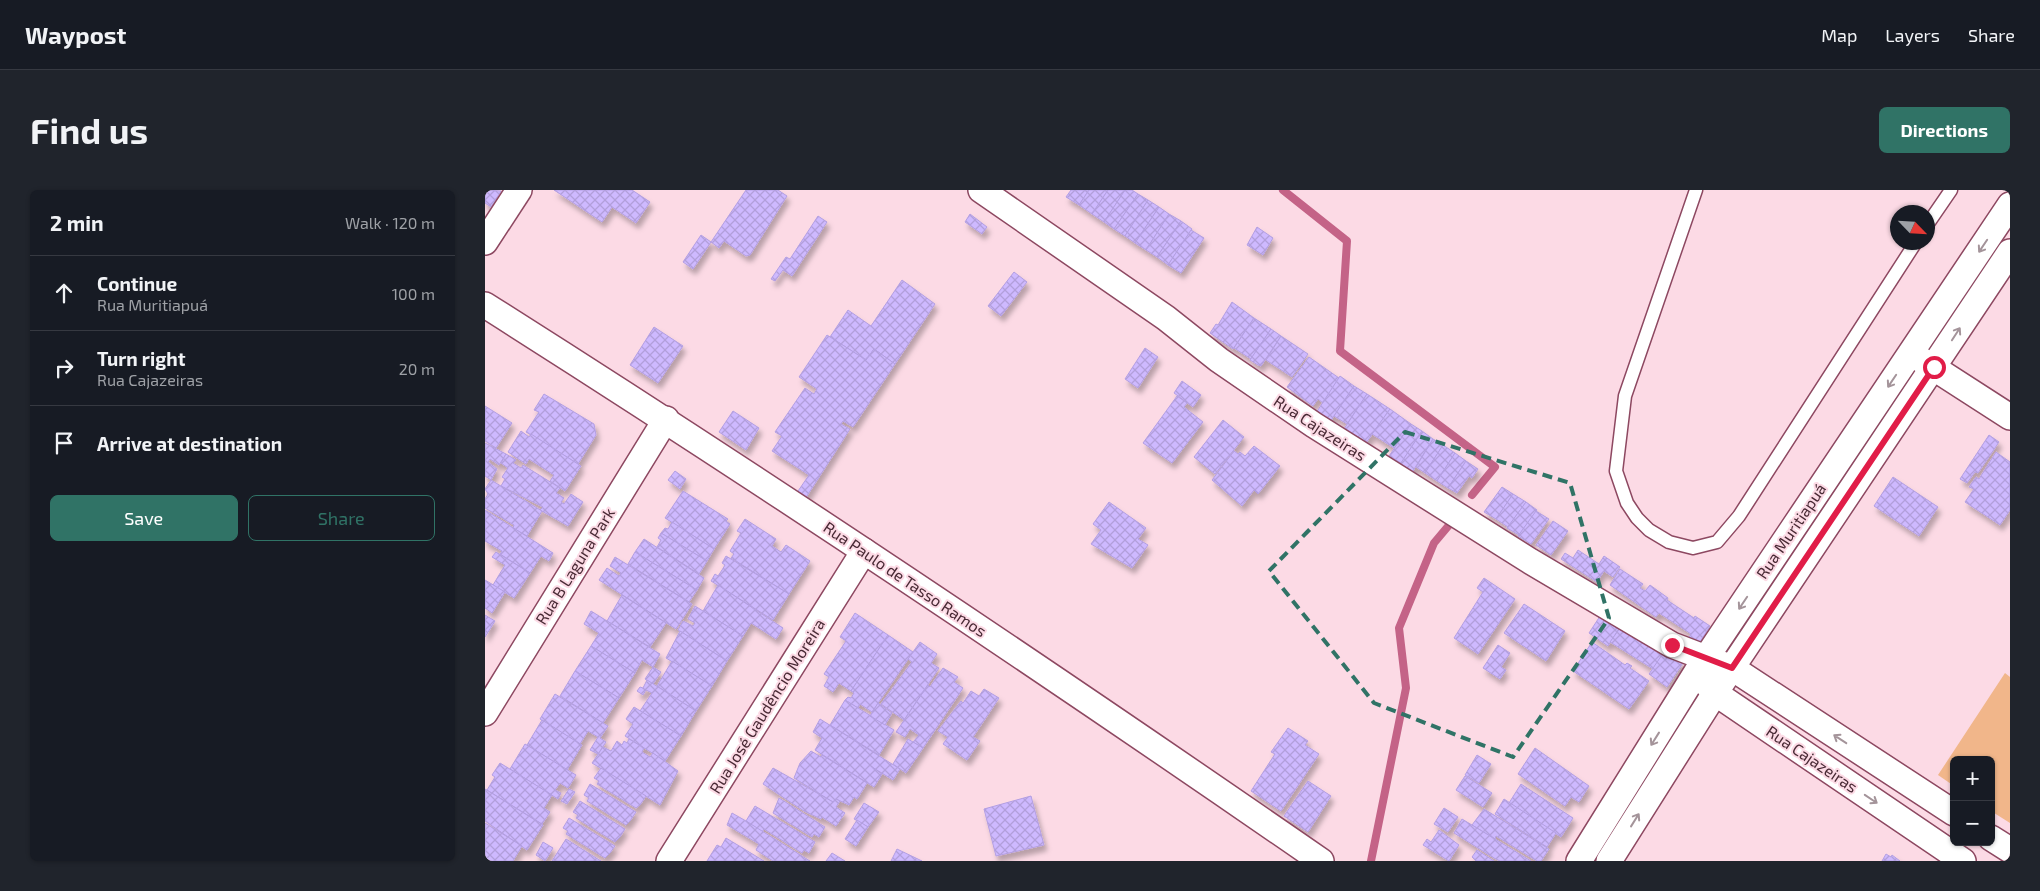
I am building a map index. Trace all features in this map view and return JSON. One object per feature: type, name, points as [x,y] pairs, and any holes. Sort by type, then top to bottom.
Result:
[{"type":"street","points":[[485,242],[519,190]]},
{"type":"street","name":"Rua Cajazeiras","points":[[981,190],[1166,318],[1219,360],[1314,425],[1530,561],[1672,645],[1701,665],[1732,668],[1950,811]]},
{"type":"street","name":"Rua Muritiapuá","points":[[1579,861],[1701,665],[2010,205]]},
{"type":"street","name":"Rua Muritiapuá","points":[[1609,861],[1732,668],[2010,252]]},
{"type":"street","name":"Rua Paulo de Tasso Ramos","points":[[485,305],[666,420],[864,551],[1321,861]]},
{"type":"street","points":[[1910,354],[1934,367],[2010,417]]},
{"type":"street","name":"Rua B Laguna Park","points":[[485,713],[666,420]]},
{"type":"street","name":"Rua José Gaudêncio Moreira","points":[[669,861],[864,551]]},
{"type":"street","name":"Rua Cajazeiras","points":[[1701,665],[1715,694],[1963,861]]},
{"type":"street","points":[[1995,841],[2010,850]]},
{"type":"street","points":[[1971,861],[1980,846]]},
{"type":"lane","points":[[1696,190],[1625,396],[1616,471],[1627,502],[1637,518],[1649,530],[1669,542],[1693,548],[1717,542],[1739,516],[1911,250]]},
{"type":"lane","points":[[1935,213],[1951,190]]},
{"type":"highlighted area","points":[[1405,432],[1570,483],[1609,618],[1513,757],[1374,703],[1269,571]]},
{"type":"shaded area","points":[[2005,673],[2010,677],[2010,823],[1995,814],[1995,756],[1950,756]]},
{"type":"shaded area","points":[[1950,757],[1950,783],[1938,775]]},
{"type":"building","points":[[485,190],[501,191],[491,207],[485,203]]},
{"type":"building","points":[[554,190],[632,190],[650,202],[636,223],[612,207],[602,222]]},
{"type":"building","points":[[746,190],[778,190],[787,196],[750,255],[746,256],[724,241],[719,248],[711,242]]},
{"type":"building","points":[[1071,190],[1089,190],[1079,205],[1066,197]]},
{"type":"building","points":[[1089,190],[1108,190],[1092,214],[1079,205]]},
{"type":"building","points":[[1108,190],[1125,190],[1104,222],[1092,214]]},
{"type":"building","points":[[1125,190],[1132,190],[1138,194],[1114,229],[1104,222]]},
{"type":"building","points":[[1138,194],[1148,200],[1125,236],[1114,229]]},
{"type":"building","points":[[1148,200],[1159,207],[1135,243],[1125,236]]},
{"type":"building","points":[[1159,207],[1169,214],[1146,250],[1135,243]]},
{"type":"building","points":[[970,214],[987,227],[982,234],[965,222]]},
{"type":"building","points":[[1169,214],[1181,221],[1157,257],[1146,250]]},
{"type":"building","points":[[818,216],[827,222],[792,276],[783,270],[775,281],[771,279],[786,257],[790,259]]},
{"type":"building","points":[[1181,221],[1192,229],[1168,265],[1157,257]]},
{"type":"building","points":[[1257,227],[1273,238],[1263,255],[1247,245]]},
{"type":"building","points":[[1191,230],[1204,238],[1181,273],[1168,265]]},
{"type":"building","points":[[701,235],[711,242],[693,269],[683,262]]},
{"type":"building","points":[[1014,272],[1027,282],[1001,316],[988,306]]},
{"type":"building","points":[[902,280],[935,304],[895,364],[874,349],[866,360],[830,337],[848,310],[871,326]]},
{"type":"building","points":[[1232,302],[1254,318],[1233,349],[1210,333],[1216,324],[1218,325]]},
{"type":"building","points":[[1254,318],[1271,329],[1251,359],[1234,348]]},
{"type":"building","points":[[654,327],[683,346],[658,383],[630,365]]},
{"type":"building","points":[[1271,329],[1281,336],[1261,366],[1250,360]]},
{"type":"building","points":[[827,335],[866,360],[874,349],[895,364],[853,427],[843,421],[841,424],[850,429],[805,499],[796,494],[809,475],[772,451],[782,436],[775,432],[805,388],[814,394],[817,389],[799,377]]},
{"type":"building","points":[[1281,336],[1308,354],[1292,377],[1266,360]]},
{"type":"building","points":[[1145,348],[1158,357],[1138,388],[1125,379]]},
{"type":"building","points":[[1309,357],[1339,378],[1323,403],[1318,399],[1313,406],[1287,387]]},
{"type":"building","points":[[1340,376],[1354,386],[1328,425],[1314,416]]},
{"type":"building","points":[[1182,381],[1201,395],[1193,407],[1174,393]]},
{"type":"building","points":[[1354,386],[1367,394],[1347,424],[1334,416]]},
{"type":"building","points":[[544,394],[594,424],[596,435],[578,464],[526,432],[539,412],[534,410]]},
{"type":"building","points":[[1367,394],[1390,409],[1366,443],[1344,429]]},
{"type":"building","points":[[1177,396],[1187,403],[1184,407],[1203,422],[1172,463],[1143,443]]},
{"type":"building","points":[[485,406],[512,423],[496,448],[485,441]]},
{"type":"building","points":[[1390,409],[1411,424],[1394,448],[1372,434]]},
{"type":"building","points":[[733,411],[759,428],[746,450],[719,432]]},
{"type":"building","points":[[1223,420],[1244,437],[1215,474],[1194,457]]},
{"type":"building","points":[[1411,424],[1422,431],[1401,463],[1389,456]]},
{"type":"building","points":[[521,431],[529,437],[531,434],[581,466],[565,491],[550,481],[554,475],[529,459],[526,464],[508,452]]},
{"type":"building","points":[[1422,431],[1433,439],[1411,474],[1399,466]]},
{"type":"building","points":[[1989,435],[1999,442],[1978,473],[1975,472],[1967,483],[1960,479]]},
{"type":"building","points":[[1433,439],[1443,445],[1425,473],[1416,467]]},
{"type":"building","points":[[485,443],[506,454],[499,465],[490,459],[488,462],[497,469],[491,480],[485,476]]},
{"type":"building","points":[[1443,445],[1455,453],[1437,481],[1425,473]]},
{"type":"building","points":[[1254,446],[1280,466],[1258,494],[1254,490],[1242,506],[1212,480],[1234,451],[1238,454],[1240,452],[1245,456]]},
{"type":"building","points":[[1996,452],[2010,462],[2010,510],[2000,525],[1965,502],[1974,489],[1969,487],[1976,477],[1979,479]]},
{"type":"building","points":[[1455,453],[1466,461],[1448,488],[1437,481]]},
{"type":"building","points":[[506,454],[516,460],[513,463],[521,468],[523,465],[560,488],[556,493],[564,498],[561,502],[564,504],[571,494],[583,502],[568,526],[540,510],[543,507],[501,486],[505,479],[502,477],[508,468],[501,463]]},
{"type":"building","points":[[1466,461],[1478,469],[1472,478],[1469,476],[1457,493],[1448,488]]},
{"type":"building","points":[[675,471],[686,479],[680,489],[668,480]]},
{"type":"building","points":[[1893,477],[1938,507],[1919,536],[1874,506]]},
{"type":"building","points":[[491,480],[542,511],[527,536],[513,528],[514,525],[485,508],[485,499],[488,494],[485,489]]},
{"type":"building","points":[[1502,487],[1513,494],[1496,519],[1484,512]]},
{"type":"building","points":[[683,491],[728,519],[726,521],[730,524],[714,549],[665,518]]},
{"type":"building","points":[[1513,494],[1526,502],[1508,527],[1496,519]]},
{"type":"building","points":[[1109,502],[1146,528],[1138,539],[1148,545],[1132,568],[1091,544],[1101,530],[1093,524]]},
{"type":"building","points":[[1526,502],[1537,510],[1519,535],[1507,528]]},
{"type":"building","points":[[485,510],[553,553],[549,561],[541,556],[530,573],[500,554],[502,551],[485,541]]},
{"type":"building","points":[[1536,511],[1549,519],[1531,544],[1518,536]]},
{"type":"building","points":[[745,519],[776,539],[772,546],[781,552],[786,545],[810,561],[789,594],[731,558],[734,554],[730,551],[741,533],[737,531]]},
{"type":"building","points":[[1553,521],[1568,531],[1551,555],[1536,545]]},
{"type":"building","points":[[672,522],[714,549],[707,561],[661,533],[665,528],[668,529]]},
{"type":"building","points":[[661,533],[707,561],[699,574],[657,547],[661,540],[658,538]]},
{"type":"building","points":[[644,539],[704,578],[697,590],[635,552]]},
{"type":"building","points":[[1578,550],[1599,564],[1604,556],[1620,567],[1613,577],[1604,571],[1597,582],[1561,559],[1565,553],[1573,558]]},
{"type":"building","points":[[496,552],[530,573],[514,598],[493,585],[505,565],[492,557]]},
{"type":"building","points":[[635,552],[697,590],[689,602],[628,564]]},
{"type":"building","points":[[726,556],[789,594],[773,620],[711,581],[715,574],[718,576],[725,565],[722,563]]},
{"type":"building","points":[[615,557],[692,604],[676,629],[599,580],[607,568],[619,576],[621,573],[610,566]]},
{"type":"building","points":[[1620,569],[1643,584],[1640,588],[1645,591],[1650,585],[1668,598],[1667,600],[1710,626],[1698,645],[1687,640],[1691,634],[1659,613],[1656,617],[1610,585]]},
{"type":"building","points":[[1484,578],[1515,599],[1478,654],[1454,638],[1483,592],[1477,588]]},
{"type":"building","points":[[485,580],[505,592],[492,613],[485,608]]},
{"type":"building","points":[[718,585],[783,628],[776,639],[751,623],[743,636],[703,611]]},
{"type":"building","points":[[622,595],[666,623],[650,647],[607,621]]},
{"type":"building","points":[[1524,604],[1565,631],[1546,661],[1504,633]]},
{"type":"building","points":[[695,606],[743,636],[727,661],[678,630],[683,621],[693,626],[695,623],[688,619]]},
{"type":"building","points":[[1604,610],[1623,622],[1608,646],[1589,633]]},
{"type":"building","points":[[591,611],[660,654],[653,667],[642,660],[635,673],[591,646],[599,633],[584,624]]},
{"type":"building","points":[[855,613],[888,635],[851,691],[839,683],[833,692],[824,686],[829,677],[824,674],[846,641],[840,637]]},
{"type":"building","points":[[485,615],[495,621],[485,637]]},
{"type":"building","points":[[1623,624],[1666,649],[1653,669],[1610,642]]},
{"type":"building","points":[[680,631],[727,661],[712,686],[666,658]]},
{"type":"building","points":[[888,635],[913,652],[872,712],[860,704],[858,708],[845,700],[848,697],[851,698],[854,693],[851,691]]},
{"type":"building","points":[[920,642],[937,654],[931,663],[939,668],[904,720],[881,704],[912,662],[908,659]]},
{"type":"building","points":[[1592,642],[1625,665],[1627,663],[1632,666],[1630,668],[1649,681],[1629,709],[1573,671]]},
{"type":"building","points":[[1498,645],[1510,653],[1501,667],[1506,670],[1500,679],[1483,668]]},
{"type":"building","points":[[591,646],[635,673],[619,698],[575,671]]},
{"type":"building","points":[[1666,649],[1683,663],[1667,687],[1649,674]]},
{"type":"building","points":[[672,661],[712,686],[696,711],[657,686]]},
{"type":"building","points":[[653,667],[661,672],[653,684],[645,679]]},
{"type":"building","points":[[943,668],[958,677],[954,682],[963,688],[923,748],[913,742],[919,735],[910,729],[905,737],[896,732],[928,685],[930,687]]},
{"type":"building","points":[[575,671],[619,698],[603,723],[560,696]]},
{"type":"building","points":[[647,680],[696,711],[681,736],[640,711],[652,693],[646,690],[643,695],[637,691],[640,687],[643,688]]},
{"type":"building","points":[[984,689],[999,698],[973,737],[980,741],[967,760],[943,744],[948,737],[938,731],[971,691],[979,696]]},
{"type":"building","points":[[555,694],[608,726],[600,738],[606,742],[598,754],[590,750],[598,737],[588,731],[580,744],[540,719]]},
{"type":"building","points":[[845,700],[894,730],[879,755],[830,725]]},
{"type":"building","points":[[878,703],[892,713],[885,725],[870,716]]},
{"type":"building","points":[[634,707],[681,736],[665,761],[625,736],[633,724],[626,719]]},
{"type":"building","points":[[820,719],[900,769],[893,780],[872,767],[882,774],[874,787],[815,750],[822,738],[813,732]]},
{"type":"building","points":[[542,720],[582,745],[567,770],[527,745]]},
{"type":"building","points":[[1288,728],[1308,741],[1305,745],[1319,754],[1281,811],[1251,791],[1275,754],[1271,752]]},
{"type":"building","points":[[629,739],[644,748],[642,752],[650,757],[653,753],[678,771],[660,805],[592,763],[603,747],[611,751],[617,741],[622,745],[624,741],[627,743]]},
{"type":"building","points":[[908,739],[923,748],[906,773],[893,764]]},
{"type":"building","points":[[525,744],[576,775],[568,788],[560,783],[555,790],[561,793],[558,799],[510,769]]},
{"type":"building","points":[[1535,748],[1589,786],[1579,802],[1571,797],[1565,806],[1518,774]]},
{"type":"building","points":[[811,751],[821,757],[822,755],[867,783],[857,799],[854,797],[849,805],[836,799],[833,802],[794,778],[800,763]]},
{"type":"building","points":[[1477,755],[1491,764],[1479,783],[1465,775]]},
{"type":"building","points":[[500,763],[552,795],[544,808],[550,812],[542,824],[487,790],[495,777],[492,775]]},
{"type":"building","points":[[601,768],[646,796],[640,805],[636,808],[597,784],[599,781],[594,778]]},
{"type":"building","points":[[773,768],[833,802],[836,799],[840,801],[836,807],[845,813],[836,826],[822,817],[821,819],[804,811],[763,784]]},
{"type":"building","points":[[1465,776],[1492,793],[1483,807],[1456,790]]},
{"type":"building","points":[[1308,781],[1331,796],[1308,832],[1284,816]]},
{"type":"building","points":[[590,784],[636,812],[626,825],[587,801],[589,798],[584,795]]},
{"type":"building","points":[[1521,784],[1573,818],[1561,837],[1509,803]]},
{"type":"building","points":[[485,789],[543,825],[527,850],[485,821]]},
{"type":"building","points":[[569,789],[575,792],[567,804],[561,801]]},
{"type":"building","points":[[1031,796],[1044,845],[996,856],[984,809]]},
{"type":"building","points":[[779,798],[825,827],[819,837],[814,834],[812,837],[773,813]]},
{"type":"building","points":[[1504,799],[1556,833],[1547,847],[1495,814]]},
{"type":"building","points":[[580,801],[625,829],[615,842],[576,818],[578,815],[573,812]]},
{"type":"building","points":[[864,803],[879,812],[868,827],[854,819]]},
{"type":"building","points":[[755,806],[815,842],[809,853],[804,850],[802,853],[764,829],[762,832],[746,821]]},
{"type":"building","points":[[1444,808],[1458,817],[1448,832],[1434,824]]},
{"type":"building","points":[[1484,809],[1549,849],[1541,861],[1537,861],[1496,836],[1495,839],[1472,825]]},
{"type":"building","points":[[732,813],[810,861],[773,861],[756,850],[759,844],[727,825]]},
{"type":"building","points":[[569,818],[615,846],[610,853],[605,858],[566,834],[568,831],[563,828]]},
{"type":"building","points":[[1462,819],[1531,861],[1500,861],[1494,858],[1454,833]]},
{"type":"building","points":[[857,820],[868,827],[856,846],[845,839]]},
{"type":"building","points":[[485,823],[522,846],[513,861],[490,861],[485,858]]},
{"type":"building","points":[[1439,830],[1459,845],[1449,861],[1423,845],[1427,839],[1431,842]]},
{"type":"building","points":[[726,838],[764,861],[707,861],[717,845],[721,847]]},
{"type":"building","points":[[566,839],[571,842],[601,861],[552,861]]},
{"type":"building","points":[[543,842],[553,848],[545,861],[536,855]]},
{"type":"building","points":[[897,849],[922,861],[891,861]]},
{"type":"building","points":[[1477,850],[1494,861],[1476,861],[1472,857]]},
{"type":"building","points":[[832,853],[845,861],[826,861]]},
{"type":"building","points":[[1886,854],[1891,857],[1892,855],[1900,861],[1882,861]]},
{"type":"waterway","points":[[1283,190],[1347,241],[1340,351],[1495,467],[1472,495]]},
{"type":"waterway","points":[[1371,861],[1406,688],[1399,628],[1434,543],[1450,524]]},
{"type":"route","points":[[1672,645],[1732,668],[1934,367]]}]
